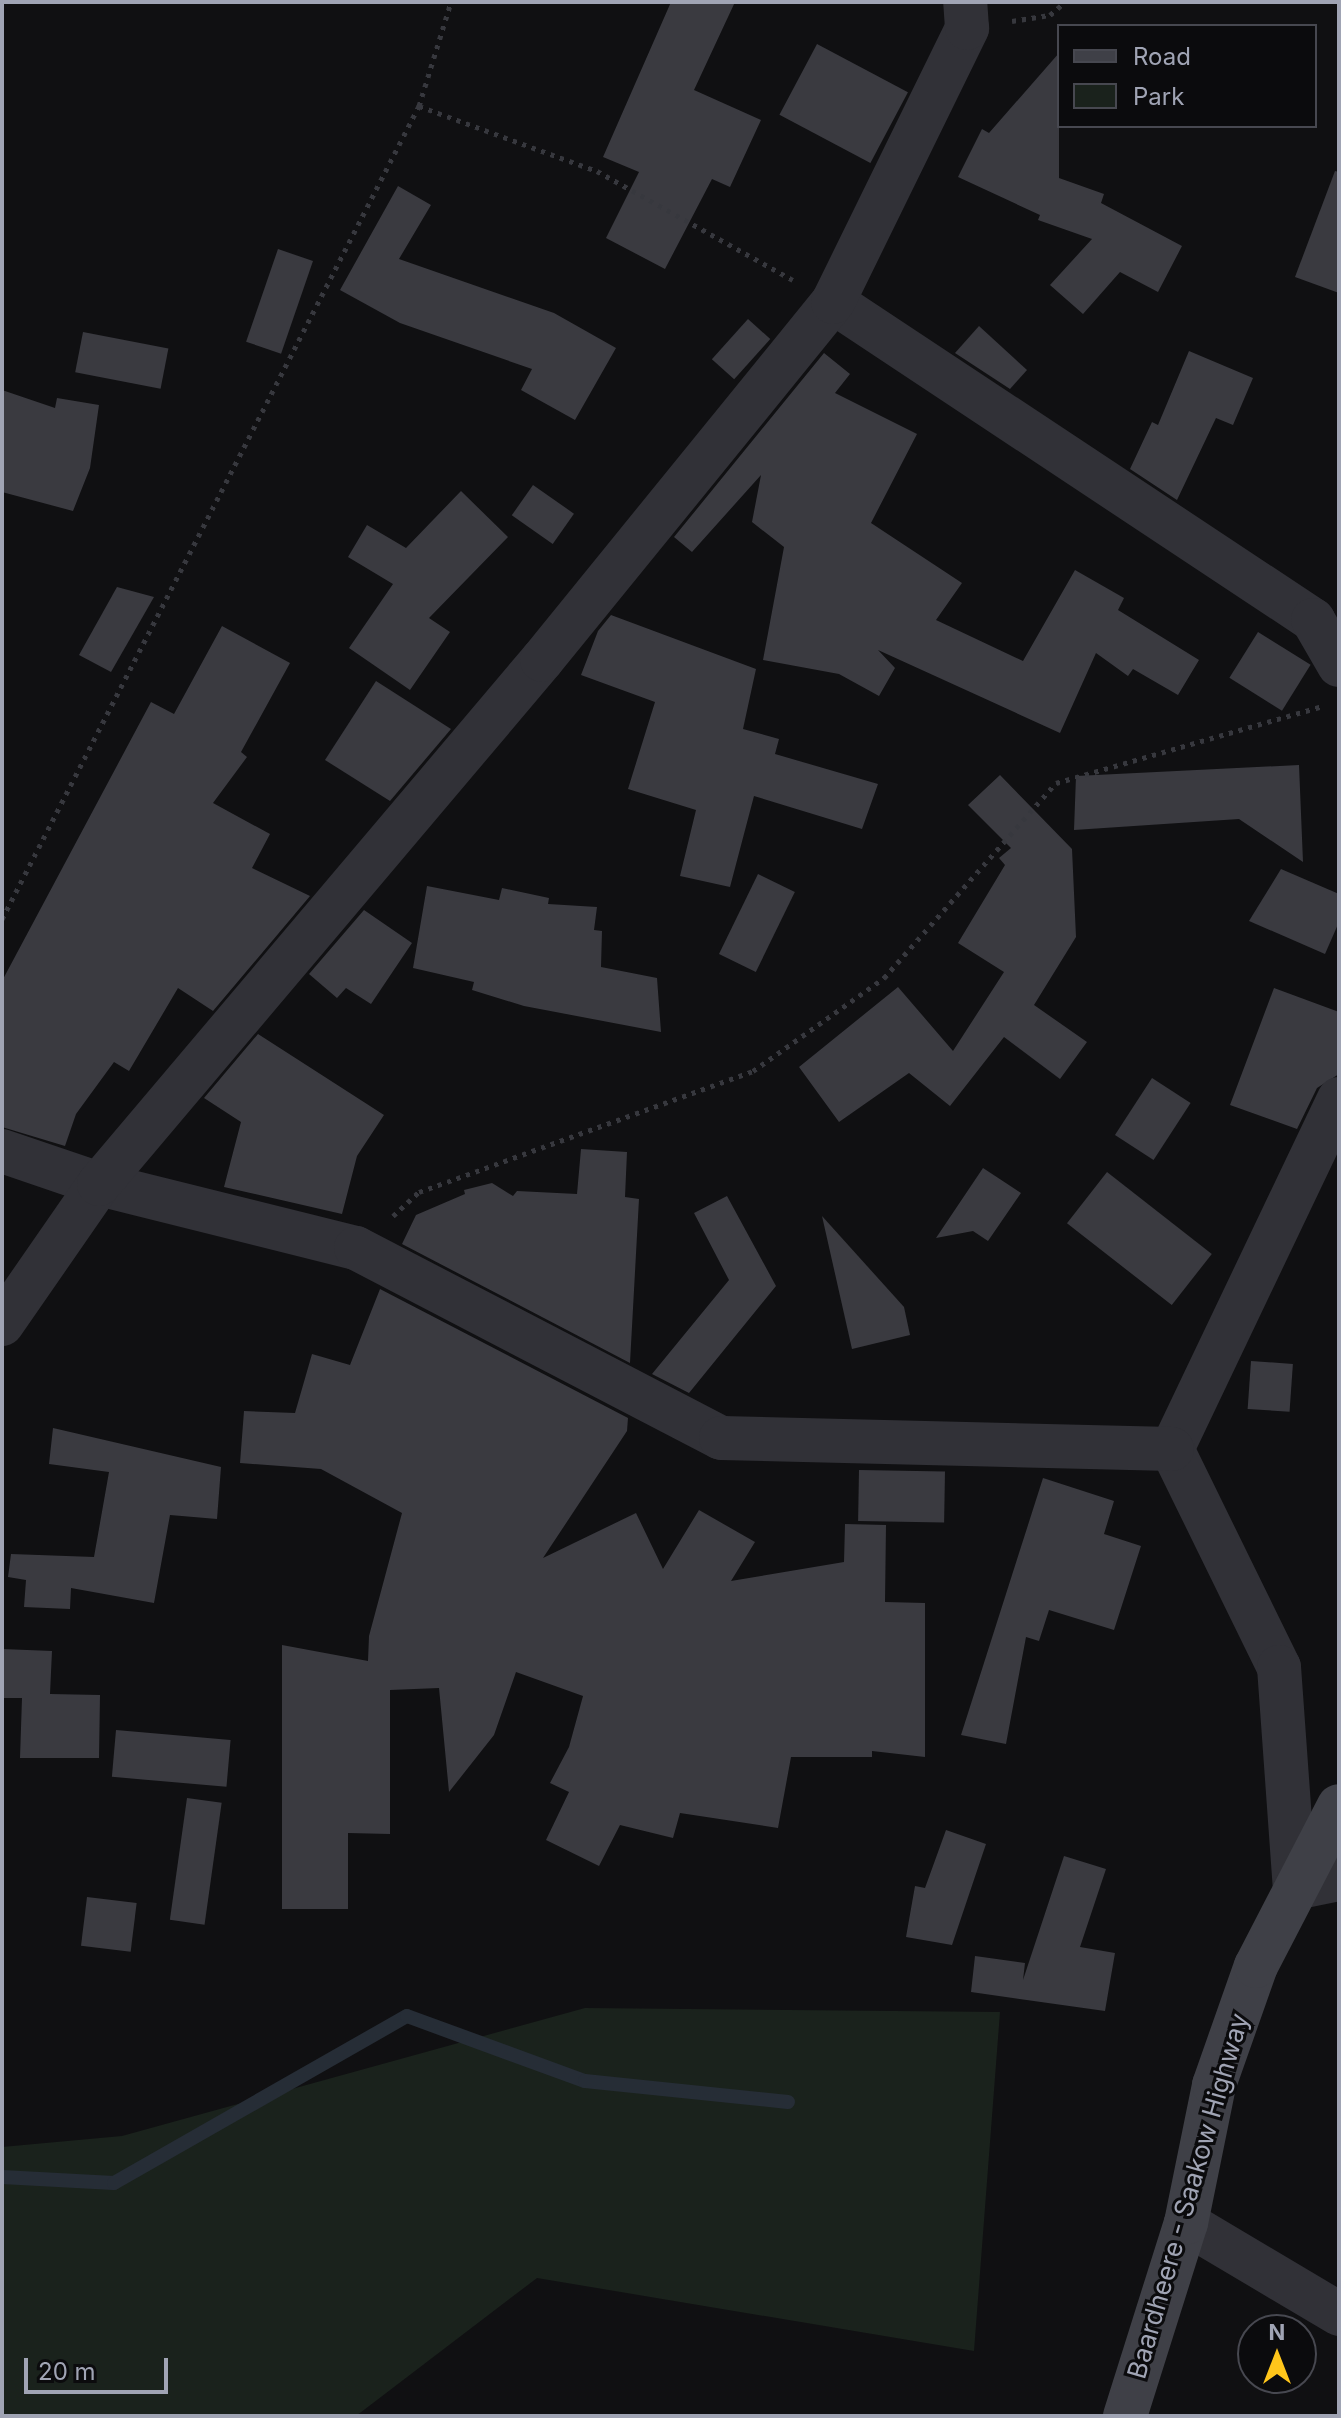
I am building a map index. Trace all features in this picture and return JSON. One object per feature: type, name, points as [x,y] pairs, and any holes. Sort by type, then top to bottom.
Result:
[{"type":"main road","name":"Baardheere - Saakow Highway","points":[[1125,2416],[1186,2223],[1214,2085],[1256,1966],[1339,1806]]},
{"type":"street","points":[[2,1324],[99,1184],[542,660],[833,302],[966,15]]},
{"type":"street","points":[[833,302],[1313,620],[1332,685]]},
{"type":"street","points":[[1172,1449],[1339,1099]]},
{"type":"street","points":[[2,1151],[99,1184],[356,1248],[721,1438],[1172,1449]]},
{"type":"street","points":[[1172,1449],[1279,1667],[1295,1888],[1339,1879]]},
{"type":"street","points":[[1186,2223],[1339,2314]]},
{"type":"path","points":[[2,919],[419,106],[451,2]]},
{"type":"path","points":[[966,15],[1050,15],[1065,2]]},
{"type":"path","points":[[419,106],[597,171],[833,302]]},
{"type":"path","points":[[356,1248],[419,1192],[753,1071],[884,978],[1056,783],[1332,685]]},
{"type":"green space","points":[[585,2008],[1000,2012],[974,2351],[537,2278],[356,2416],[2,2416],[2,2147],[122,2136]]},
{"type":"building","points":[[671,2],[735,2],[694,90],[761,120],[730,187],[712,179],[665,269],[606,238],[639,172],[603,157]]},
{"type":"building","points":[[817,44],[908,92],[870,163],[779,115]]},
{"type":"building","points":[[1057,55],[1059,178],[1104,194],[1101,203],[1182,246],[1158,292],[1120,272],[1083,314],[1050,285],[1092,239],[1038,220],[1040,215],[958,177],[982,129],[989,133]]},
{"type":"building","points":[[1335,171],[1339,172],[1339,293],[1295,277]]},
{"type":"building","points":[[398,186],[431,205],[399,259],[554,313],[616,348],[575,420],[521,390],[532,369],[400,323],[340,290]]},
{"type":"building","points":[[278,249],[313,261],[281,354],[246,342]]},
{"type":"building","points":[[748,319],[770,339],[734,379],[712,359]]},
{"type":"building","points":[[979,326],[1027,370],[1010,389],[955,353]]},
{"type":"building","points":[[83,332],[168,349],[161,389],[75,372]]},
{"type":"building","points":[[1189,351],[1253,378],[1233,425],[1216,418],[1177,500],[1130,469],[1152,422],[1158,425]]},
{"type":"building","points":[[824,353],[850,374],[835,393],[917,434],[871,523],[962,583],[936,620],[1023,661],[1075,570],[1124,598],[1118,610],[1199,660],[1178,695],[1133,669],[1128,676],[1096,653],[1060,733],[878,650],[895,668],[879,696],[839,674],[763,660],[784,547],[752,522],[761,475],[692,552],[674,537]]},
{"type":"building","points":[[2,390],[55,408],[57,398],[99,405],[90,468],[73,511],[2,492]]},
{"type":"building","points":[[533,485],[574,514],[553,544],[512,515]]},
{"type":"building","points":[[461,491],[508,537],[429,618],[450,632],[410,690],[349,648],[393,584],[348,557],[367,525],[406,548]]},
{"type":"building","points":[[117,587],[154,597],[111,672],[79,655]]},
{"type":"building","points":[[611,615],[756,669],[743,729],[779,739],[775,754],[878,784],[862,829],[754,796],[730,887],[680,876],[696,810],[628,789],[655,702],[581,675],[598,631]]},
{"type":"building","points":[[222,626],[290,663],[241,752],[247,757],[213,803],[270,834],[252,868],[310,896],[213,1011],[178,988],[129,1071],[114,1062],[76,1114],[65,1146],[2,1127],[2,981],[151,702],[174,714]]},
{"type":"building","points":[[1258,632],[1311,665],[1282,711],[1229,678]]},
{"type":"building","points":[[376,681],[451,729],[390,801],[325,760]]},
{"type":"building","points":[[1299,765],[1303,862],[1239,819],[1074,830],[1076,776]]},
{"type":"building","points":[[1000,775],[1072,849],[1076,937],[1034,1005],[1087,1042],[1060,1079],[1004,1037],[950,1106],[909,1073],[839,1122],[799,1067],[898,987],[953,1051],[1004,972],[958,943],[1005,865],[999,858],[1011,848],[968,805]]},
{"type":"building","points":[[1281,869],[1339,894],[1339,922],[1325,954],[1249,921]]},
{"type":"building","points":[[758,874],[795,892],[756,972],[719,954]]},
{"type":"building","points":[[427,886],[499,900],[502,888],[549,898],[548,904],[597,907],[594,930],[602,931],[601,967],[657,978],[661,1032],[524,1006],[472,990],[474,982],[413,968]]},
{"type":"building","points":[[364,910],[412,943],[371,1004],[346,988],[337,998],[309,974]]},
{"type":"building","points":[[1274,988],[1339,1012],[1339,1074],[1317,1088],[1297,1129],[1230,1105]]},
{"type":"building","points":[[258,1034],[384,1115],[357,1156],[342,1214],[224,1187],[241,1122],[204,1098]]},
{"type":"building","points":[[1152,1078],[1191,1103],[1154,1160],[1115,1135]]},
{"type":"building","points":[[581,1149],[627,1152],[625,1197],[639,1199],[630,1363],[402,1244],[416,1215],[465,1194],[464,1190],[492,1183],[513,1196],[517,1191],[577,1194]]},
{"type":"building","points":[[983,1168],[1021,1193],[988,1241],[973,1231],[936,1238]]},
{"type":"building","points":[[1107,1172],[1212,1254],[1172,1305],[1067,1223]]},
{"type":"building","points":[[727,1196],[776,1286],[689,1393],[652,1374],[729,1280],[694,1213]]},
{"type":"building","points":[[822,1216],[904,1307],[910,1335],[852,1349]]},
{"type":"building","points":[[380,1289],[628,1418],[627,1431],[543,1558],[636,1513],[663,1569],[699,1510],[755,1542],[731,1581],[844,1562],[845,1524],[886,1525],[885,1602],[925,1603],[925,1757],[872,1751],[872,1757],[791,1757],[778,1828],[680,1813],[673,1838],[620,1825],[599,1866],[546,1840],[569,1792],[550,1783],[569,1747],[583,1696],[516,1672],[494,1735],[449,1792],[439,1688],[390,1690],[390,1834],[348,1833],[348,1909],[282,1909],[282,1645],[368,1661],[369,1636],[402,1513],[321,1469],[240,1463],[244,1411],[295,1413],[312,1354],[350,1365]]},
{"type":"building","points":[[1251,1361],[1293,1364],[1290,1412],[1248,1409]]},
{"type":"building","points":[[53,1428],[221,1467],[217,1519],[170,1515],[154,1603],[71,1588],[70,1609],[24,1607],[26,1580],[8,1577],[11,1554],[94,1557],[109,1472],[49,1464]]},
{"type":"building","points":[[859,1470],[945,1472],[944,1522],[858,1521]]},
{"type":"building","points":[[1043,1478],[1114,1501],[1104,1534],[1141,1546],[1114,1630],[1049,1610],[1039,1641],[1026,1637],[1006,1744],[961,1735]]},
{"type":"building","points":[[2,1649],[52,1651],[50,1694],[100,1695],[99,1758],[20,1758],[22,1698],[2,1698]]},
{"type":"building","points":[[116,1730],[231,1740],[226,1787],[112,1777]]},
{"type":"building","points":[[187,1798],[222,1803],[205,1925],[170,1920]]},
{"type":"building","points":[[946,1830],[986,1844],[952,1945],[906,1937],[915,1886],[925,1888]]},
{"type":"building","points":[[1064,1856],[1106,1869],[1080,1947],[1115,1953],[1105,2011],[971,1992],[975,1956],[1025,1963],[1023,1980]]},
{"type":"building","points":[[87,1897],[137,1903],[131,1952],[81,1946]]},
{"type":"waterway","points":[[2,2177],[114,2183],[407,2016],[585,2081],[788,2102]]}]
